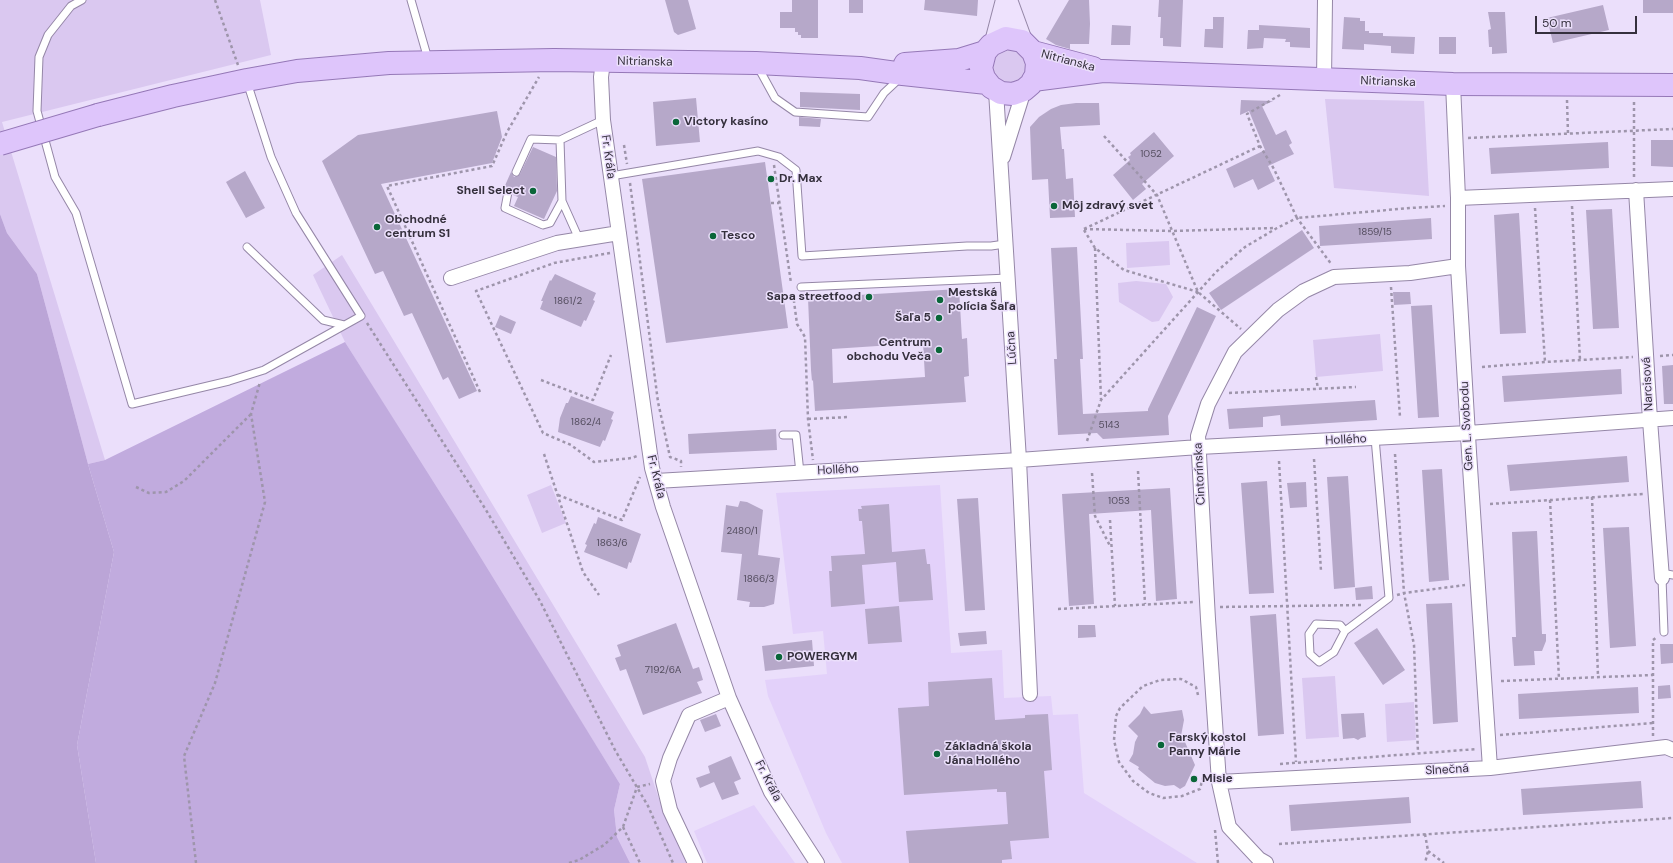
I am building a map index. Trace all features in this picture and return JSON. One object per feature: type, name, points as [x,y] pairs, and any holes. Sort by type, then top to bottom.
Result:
[{"type":"main road","points":[[1007,0],[1027,47]]},
{"type":"main road","points":[[991,87],[981,68],[1007,0]]},
{"type":"main road","name":"Nitrianska","points":[[860,68],[959,60],[990,47],[1006,38],[1027,47],[1103,70]]},
{"type":"main road","name":"Nitrianska","points":[[0,144],[98,115],[173,96],[243,74],[389,63],[429,62],[554,60],[603,62],[756,63],[860,68],[991,87],[1007,94],[1019,92],[1028,85],[1037,69],[1036,58],[1027,47]]},
{"type":"main road","name":"Nitrianska","points":[[1028,85],[1103,70],[1453,84],[1673,85]]},
{"type":"street","points":[[1324,80],[1325,0]]},
{"type":"street","name":"Fr. Kráľa","points":[[603,62],[601,77],[603,120],[652,468],[663,507],[729,698],[772,792],[817,863]]},
{"type":"street","name":"Gen. L. Svobodu","points":[[1453,84],[1458,202],[1458,266],[1490,768]]},
{"type":"street","name":"Lúčna","points":[[1001,165],[1028,85]]},
{"type":"street","name":"Lúčna","points":[[991,87],[1001,165],[1019,460]]},
{"type":"street","points":[[1458,202],[1572,193],[1635,185],[1673,189]]},
{"type":"street","name":"Narcisová","points":[[1635,185],[1650,420],[1665,575]]},
{"type":"street","points":[[450,278],[557,243],[619,232]]},
{"type":"street","name":"Cintorínska","points":[[1259,862],[1229,826],[1219,782],[1198,436],[1208,404],[1236,352],[1278,310],[1304,291],[1334,277],[1410,273],[1458,266]]},
{"type":"street","name":"Hollého","points":[[656,481],[1019,460],[1199,447],[1468,433],[1673,418]]},
{"type":"street","points":[[1019,460],[1030,694]]},
{"type":"street","points":[[695,863],[670,810],[663,781],[670,758],[689,715],[729,698]]},
{"type":"street","name":"Slnečná","points":[[1219,782],[1490,768],[1664,748]]},
{"type":"lane","points":[[82,0],[72,6],[48,35],[38,57],[37,111],[55,177],[76,213],[132,404],[229,381],[264,370],[361,316],[296,213],[271,158],[243,74]]},
{"type":"lane","points":[[411,0],[429,62]]},
{"type":"lane","points":[[756,63],[775,98],[795,112],[868,117],[884,93],[903,74]]},
{"type":"lane","points":[[516,172],[531,139],[560,140],[603,120]]},
{"type":"lane","points":[[560,140],[562,201],[579,239]]},
{"type":"lane","points":[[611,176],[758,151],[779,157],[796,170],[802,256],[1005,244]]},
{"type":"lane","points":[[508,192],[505,208],[543,226],[550,223],[562,201]]},
{"type":"lane","points":[[247,246],[323,320],[344,325]]},
{"type":"lane","points":[[801,287],[1008,278]]},
{"type":"lane","points":[[783,435],[796,435],[800,473]]},
{"type":"lane","points":[[1345,631],[1340,624],[1316,624],[1309,634],[1310,654],[1319,662],[1334,652],[1345,631],[1389,598],[1375,438]]},
{"type":"lane","points":[[1664,632],[1665,575]]},
{"type":"path","points":[[215,0],[243,74]]},
{"type":"path","points":[[480,392],[387,186],[492,166],[506,132],[540,74]]},
{"type":"path","points":[[1281,95],[1247,114],[1260,146],[1274,169],[1297,218],[1332,265]]},
{"type":"path","points":[[1567,100],[1568,134]]},
{"type":"path","points":[[1634,102],[1635,185]]},
{"type":"path","points":[[1456,139],[1673,129]]},
{"type":"path","points":[[1104,136],[1156,195],[1198,292]]},
{"type":"path","points":[[624,145],[629,173],[658,402],[670,457],[681,461],[682,472]]},
{"type":"path","points":[[1084,229],[1260,146]]},
{"type":"path","points":[[773,159],[797,324],[805,337],[808,419],[814,464]]},
{"type":"path","points":[[1572,193],[1580,360]]},
{"type":"path","points":[[1534,195],[1545,362]]},
{"type":"path","points":[[1101,400],[1216,272],[1245,247],[1277,228],[1297,218],[1410,208],[1458,202]]},
{"type":"path","points":[[771,203],[779,203]]},
{"type":"path","points":[[1084,229],[1172,231],[1277,228]]},
{"type":"path","points":[[1084,229],[1095,248],[1124,270],[1198,292],[1251,337]]},
{"type":"path","points":[[1087,441],[1101,400],[1095,248]]},
{"type":"path","points":[[637,456],[632,458],[594,462],[571,446],[542,433],[476,291],[554,263],[610,252],[622,257],[639,256]]},
{"type":"path","points":[[1391,287],[1400,417]]},
{"type":"path","points":[[361,316],[486,510],[540,601],[615,750],[648,806],[673,863]]},
{"type":"path","points":[[541,380],[593,400],[610,355]]},
{"type":"path","points":[[1482,367],[1637,357]]},
{"type":"path","points":[[196,863],[184,756],[215,683],[265,502],[251,414],[264,370]]},
{"type":"path","points":[[1316,377],[1318,389]]},
{"type":"path","points":[[1214,393],[1356,387]]},
{"type":"path","points":[[136,487],[149,494],[166,492],[184,481],[251,414]]},
{"type":"path","points":[[808,419],[849,417]]},
{"type":"path","points":[[544,454],[583,572],[599,595]]},
{"type":"path","points":[[1395,454],[1404,593],[1414,645],[1418,753]]},
{"type":"path","points":[[1314,459],[1321,571]]},
{"type":"path","points":[[1279,461],[1296,762]]},
{"type":"path","points":[[1138,471],[1145,604]]},
{"type":"path","points":[[1092,473],[1095,516],[1111,548]]},
{"type":"path","points":[[558,495],[622,520],[641,474]]},
{"type":"path","points":[[1490,504],[1645,493]]},
{"type":"path","points":[[1592,497],[1598,677]]},
{"type":"path","points":[[1550,500],[1559,679]]},
{"type":"path","points":[[1110,520],[1115,606]]},
{"type":"path","points":[[1389,598],[1404,593],[1467,585]]},
{"type":"path","points":[[1058,609],[1199,602]]},
{"type":"path","points":[[1216,607],[1379,605]]},
{"type":"path","points":[[1664,632],[1653,640],[1653,723],[1664,748]]},
{"type":"path","points":[[1501,682],[1653,674]]},
{"type":"path","points":[[1199,702],[1196,687],[1181,679],[1160,680],[1143,686],[1120,708],[1116,716],[1114,740],[1119,762],[1133,781],[1148,793],[1163,798],[1182,796],[1200,789],[1203,769]]},
{"type":"path","points":[[1274,764],[1478,749],[1488,736],[1653,723]]},
{"type":"path","points":[[1203,777],[1219,782]]},
{"type":"path","points":[[569,863],[579,860],[604,845],[623,826],[637,787]]},
{"type":"path","points":[[1279,844],[1673,818]]},
{"type":"path","points":[[1214,825],[1218,863]]},
{"type":"path","points":[[623,826],[640,863]]},
{"type":"path","points":[[1425,834],[1428,851],[1425,863]]},
{"type":"path","points":[[1428,851],[1444,863]]},
{"type":"shaded area","points":[[0,0],[260,0],[271,55],[2,122],[105,460],[88,464],[37,274],[7,233],[0,214]]},
{"type":"shaded area","points":[[1014,48],[1025,60],[1027,68],[1025,76],[1016,84],[999,84],[989,63],[998,50]]},
{"type":"shaded area","points":[[1325,99],[1424,101],[1429,196],[1334,188]]},
{"type":"shaded area","points":[[0,214],[7,233],[37,274],[88,464],[114,552],[77,745],[96,863],[0,863]]},
{"type":"shaded area","points":[[1169,241],[1170,265],[1127,268],[1126,243]]},
{"type":"shaded area","points":[[342,255],[645,757],[660,802],[690,863],[630,863],[617,837],[614,810],[620,784],[345,342],[313,275]]},
{"type":"shaded area","points":[[1136,281],[1166,284],[1173,297],[1159,321],[1152,322],[1119,302],[1118,283]]},
{"type":"shaded area","points":[[1380,334],[1383,371],[1316,377],[1313,340]]},
{"type":"shaded area","points":[[345,342],[460,524],[620,784],[614,810],[617,837],[630,863],[96,863],[77,745],[114,552],[88,464],[105,460]]},
{"type":"shaded area","points":[[551,485],[566,523],[542,533],[527,495]]},
{"type":"shaded area","name":"Základná škola Jána Hollého","points":[[940,485],[951,653],[1002,650],[1004,698],[1051,696],[1053,715],[1078,714],[1084,793],[1197,863],[842,863],[826,833],[768,696],[765,680],[827,674],[823,631],[793,634],[776,493]]},
{"type":"shaded area","points":[[1335,676],[1339,737],[1306,739],[1302,678]]},
{"type":"shaded area","points":[[1414,702],[1416,740],[1387,742],[1385,704]]},
{"type":"shaded area","points":[[754,805],[795,863],[707,863],[694,831]]},
{"type":"building","points":[[665,0],[688,0],[696,29],[678,35],[674,32]]},
{"type":"building","points":[[792,0],[818,0],[818,38],[801,38],[801,35],[798,35],[798,32],[795,32],[795,28],[780,28],[780,12],[792,12]]},
{"type":"building","points":[[849,0],[863,0],[863,13],[849,13]]},
{"type":"building","points":[[925,0],[978,0],[977,16],[924,10]]},
{"type":"building","points":[[1069,0],[1089,0],[1090,24],[1089,44],[1070,44],[1070,49],[1056,45],[1046,39]]},
{"type":"building","points":[[1159,0],[1183,0],[1181,47],[1163,46],[1163,38],[1160,38],[1161,17],[1158,17]]},
{"type":"building","points":[[1643,0],[1673,0],[1673,13],[1643,13]]},
{"type":"building","points":[[1603,5],[1609,30],[1553,43],[1547,18]]},
{"type":"building","points":[[1488,12],[1505,12],[1507,53],[1492,54],[1492,47],[1489,47],[1488,30],[1491,29]]},
{"type":"building","points":[[1213,17],[1224,17],[1223,48],[1204,47],[1205,29],[1213,29]]},
{"type":"building","points":[[1344,17],[1360,18],[1360,21],[1365,21],[1365,31],[1369,31],[1369,33],[1383,33],[1383,36],[1415,37],[1414,54],[1391,53],[1391,46],[1364,44],[1364,50],[1342,49]]},
{"type":"building","points":[[1112,25],[1131,26],[1130,45],[1111,45]]},
{"type":"building","points":[[1259,25],[1310,28],[1310,48],[1290,47],[1290,42],[1285,42],[1286,39],[1264,38],[1263,48],[1247,49],[1248,30],[1259,30]]},
{"type":"building","points":[[1439,37],[1456,37],[1456,54],[1439,54]]},
{"type":"building","points":[[800,92],[860,94],[860,110],[800,107]]},
{"type":"building","name":"Victory kasíno","points":[[696,98],[700,142],[656,146],[653,102]]},
{"type":"building","points":[[1241,100],[1273,101],[1262,106],[1276,135],[1286,130],[1292,143],[1289,145],[1294,154],[1268,166],[1275,181],[1258,190],[1253,179],[1234,188],[1226,169],[1265,150],[1249,111],[1240,115]]},
{"type":"building","points":[[1076,103],[1099,103],[1100,125],[1060,127],[1062,149],[1064,149],[1066,179],[1073,178],[1075,217],[1050,218],[1048,179],[1032,180],[1030,127],[1039,117],[1051,109],[1061,105]]},
{"type":"building","name":"Obchodné centrum S1","points":[[497,111],[502,137],[492,163],[381,184],[477,391],[459,399],[448,377],[443,380],[412,313],[404,316],[383,271],[375,274],[322,161],[358,135]]},
{"type":"building","points":[[799,117],[821,119],[820,127],[799,126]]},
{"type":"building","points":[[1154,132],[1174,156],[1142,184],[1146,189],[1133,200],[1113,175],[1130,160],[1128,157],[1131,155],[1130,153]]},
{"type":"building","points":[[1651,140],[1673,140],[1673,167],[1651,166]]},
{"type":"building","points":[[1608,142],[1609,168],[1491,174],[1489,148]]},
{"type":"building","points":[[533,147],[556,157],[557,191],[544,219],[514,206],[518,197],[513,195],[511,188],[507,187],[503,190],[511,172],[514,177],[520,174]]},
{"type":"building","name":"Tesco","points":[[765,162],[788,328],[666,343],[642,179]]},
{"type":"building","points":[[245,171],[265,208],[246,218],[226,182]]},
{"type":"building","points":[[1612,209],[1619,328],[1593,329],[1586,210]]},
{"type":"building","points":[[1519,213],[1526,333],[1500,334],[1494,215]]},
{"type":"building","points":[[1431,218],[1432,239],[1320,246],[1319,226]]},
{"type":"building","points":[[1302,230],[1314,248],[1221,310],[1209,293]]},
{"type":"building","points":[[1077,247],[1083,359],[1080,359],[1083,414],[1148,411],[1197,307],[1216,316],[1168,416],[1169,435],[1103,439],[1097,433],[1058,435],[1054,359],[1057,359],[1051,248]]},
{"type":"building","points":[[555,274],[596,293],[593,300],[595,301],[586,321],[584,320],[581,327],[540,309],[543,301],[541,301],[550,280],[551,281]]},
{"type":"building","name":"Centrum obchodu Veča","points":[[959,289],[962,339],[967,338],[969,376],[964,377],[966,402],[815,411],[811,370],[808,298]],"holes":[[[923,343],[925,377],[833,383],[832,349]]]},
{"type":"building","points":[[1393,292],[1410,292],[1411,304],[1394,305]]},
{"type":"building","points":[[1432,305],[1439,417],[1418,418],[1411,306]]},
{"type":"building","points":[[500,315],[516,322],[511,334],[495,327]]},
{"type":"building","points":[[1673,365],[1673,404],[1664,404],[1662,366]]},
{"type":"building","points":[[1621,369],[1622,394],[1504,402],[1502,376]]},
{"type":"building","points":[[571,396],[614,412],[611,419],[613,420],[605,441],[603,440],[600,447],[558,432],[560,418],[566,403],[568,403]]},
{"type":"building","points":[[1375,400],[1377,420],[1281,426],[1280,415],[1263,417],[1263,427],[1229,429],[1227,409]]},
{"type":"building","points":[[776,429],[777,450],[689,454],[688,434]]},
{"type":"building","points":[[1627,456],[1629,482],[1510,491],[1507,465]]},
{"type":"building","points":[[1442,469],[1449,580],[1429,582],[1422,470]]},
{"type":"building","points":[[1348,476],[1355,587],[1334,589],[1327,477]]},
{"type":"building","points":[[1267,481],[1274,593],[1249,594],[1241,483]]},
{"type":"building","points":[[1306,482],[1307,507],[1290,508],[1287,483]]},
{"type":"building","points":[[1170,488],[1177,599],[1156,601],[1151,510],[1089,514],[1094,604],[1069,606],[1062,494]]},
{"type":"building","points":[[978,498],[985,610],[965,611],[957,499]]},
{"type":"building","points":[[740,501],[747,502],[763,510],[758,555],[780,558],[774,604],[764,607],[749,607],[750,602],[737,600],[742,554],[721,552],[726,505],[738,507]]},
{"type":"building","points":[[889,504],[892,552],[925,549],[927,564],[930,564],[933,600],[899,602],[896,562],[862,565],[865,604],[831,607],[829,571],[832,571],[831,556],[865,554],[862,521],[859,521],[858,509],[862,509],[861,506]]},
{"type":"building","points":[[598,517],[641,534],[631,563],[629,562],[627,569],[584,552],[587,545],[585,544],[594,523],[596,524]]},
{"type":"building","points":[[1629,527],[1636,646],[1610,648],[1603,528]]},
{"type":"building","points":[[1537,531],[1542,634],[1546,634],[1546,641],[1542,651],[1534,651],[1535,665],[1514,666],[1512,637],[1516,637],[1512,532]]},
{"type":"building","points":[[1372,586],[1373,599],[1356,600],[1355,588]]},
{"type":"building","points":[[1452,603],[1458,722],[1433,724],[1426,604]]},
{"type":"building","points":[[899,606],[902,642],[868,644],[865,609]]},
{"type":"building","points":[[1276,614],[1284,734],[1258,736],[1250,616]]},
{"type":"building","points":[[676,623],[693,669],[699,667],[703,680],[697,682],[702,693],[643,715],[626,669],[620,671],[615,658],[621,656],[617,645]]},
{"type":"building","points":[[1078,625],[1095,625],[1096,637],[1078,638]]},
{"type":"building","points":[[1377,628],[1405,670],[1383,685],[1354,643]]},
{"type":"building","points":[[986,631],[987,644],[960,646],[958,633]]},
{"type":"building","points":[[812,640],[814,666],[765,671],[762,646]]},
{"type":"building","points":[[1660,644],[1673,644],[1673,663],[1661,664]]},
{"type":"building","points":[[992,678],[995,720],[1025,718],[1025,715],[1048,714],[1052,770],[1044,771],[1049,838],[1010,841],[1012,859],[1002,860],[1002,863],[909,863],[906,831],[1008,824],[1006,792],[997,792],[997,789],[904,795],[898,708],[929,706],[928,682]]},
{"type":"building","points":[[1670,685],[1671,698],[1658,699],[1658,686]]},
{"type":"building","points":[[1638,687],[1639,713],[1519,719],[1518,694]]},
{"type":"building","name":"Farský kostol Panny Márie","points":[[1144,706],[1151,714],[1182,710],[1184,720],[1181,736],[1195,765],[1185,786],[1180,789],[1174,785],[1165,786],[1155,783],[1138,769],[1139,767],[1129,761],[1133,754],[1135,742],[1138,736],[1128,726],[1140,714]]},
{"type":"building","points":[[1364,713],[1366,737],[1358,740],[1354,738],[1343,739],[1341,714]]},
{"type":"building","points":[[716,714],[721,726],[705,732],[700,720]]},
{"type":"building","points":[[731,756],[741,779],[734,782],[739,794],[722,800],[714,782],[700,788],[696,778],[710,773],[708,766]]},
{"type":"building","points":[[1641,781],[1643,808],[1523,815],[1521,789]]},
{"type":"building","points":[[1409,797],[1411,823],[1291,831],[1289,805]]},
{"type":"place","name":"Victory kasíno","points":[[676,122]]},
{"type":"place","name":"Dr. Max","points":[[771,179]]},
{"type":"place","name":"Shell Select","points":[[533,191]]},
{"type":"place","name":"Môj zdravý svet","points":[[1054,206]]},
{"type":"place","name":"Obchodné centrum S1","points":[[377,227]]},
{"type":"place","name":"Tesco","points":[[713,236]]},
{"type":"place","name":"Sapa streetfood","points":[[869,297]]},
{"type":"place","name":"Mestská polícia Šaľa","points":[[940,300]]},
{"type":"place","name":"Šaľa 5","points":[[939,318]]},
{"type":"place","name":"Centrum obchodu Veča","points":[[939,350]]},
{"type":"place","name":"POWERGYM","points":[[779,657]]},
{"type":"place","name":"Farský kostol Panny Márie","points":[[1161,745]]},
{"type":"place","name":"Základná škola Jána Hollého","points":[[937,754]]},
{"type":"place","name":"Misie","points":[[1194,779]]}]
